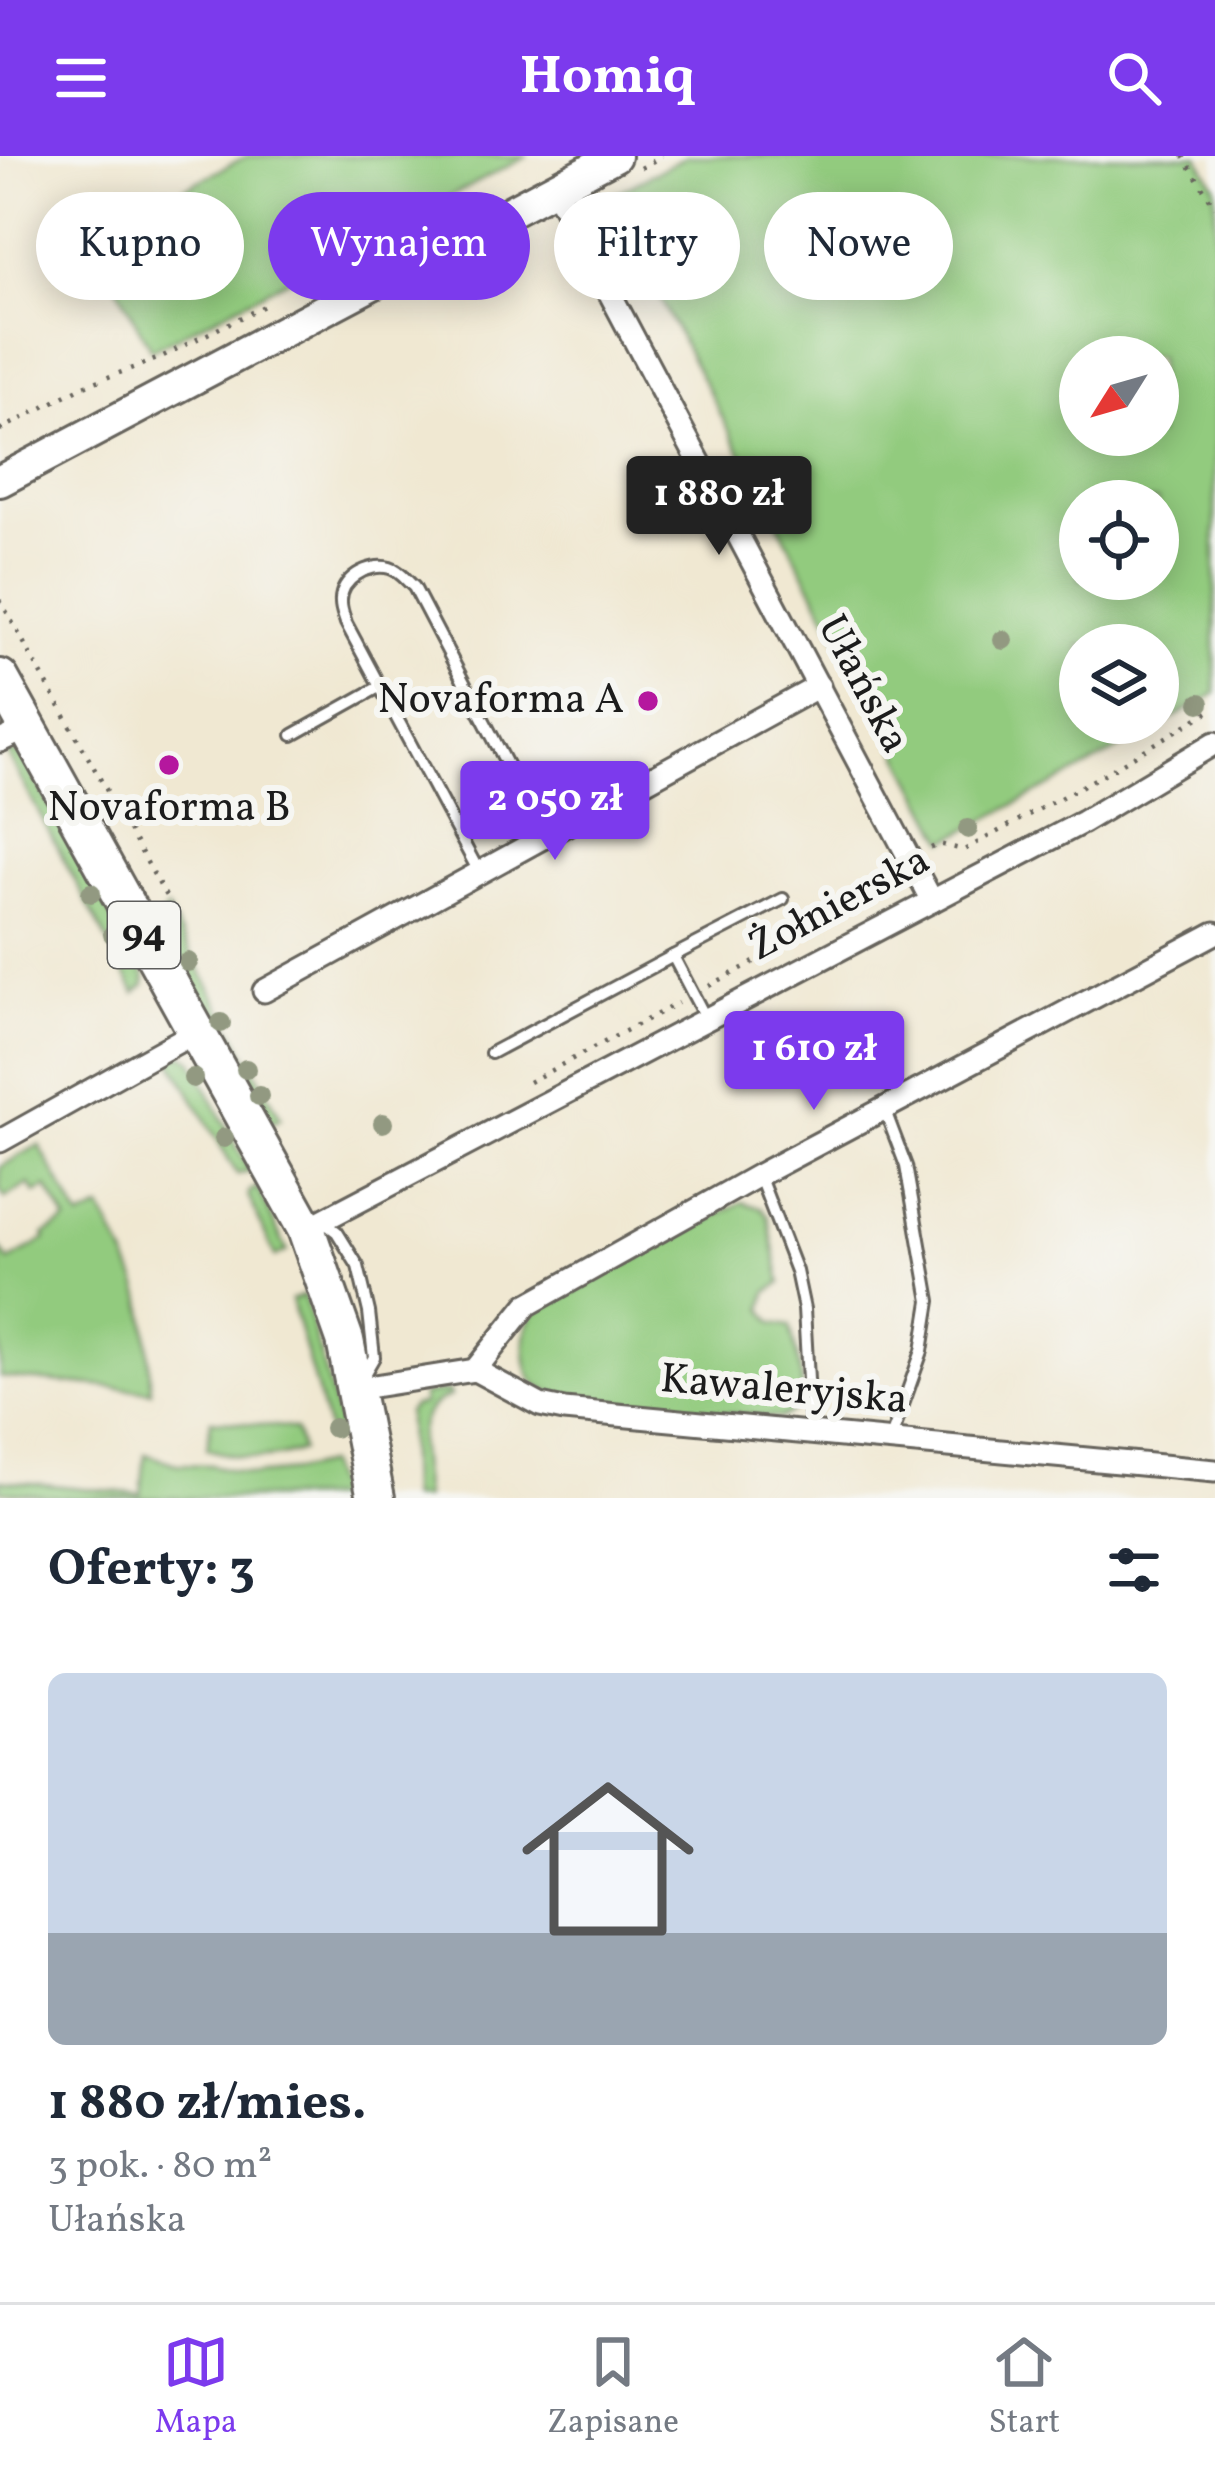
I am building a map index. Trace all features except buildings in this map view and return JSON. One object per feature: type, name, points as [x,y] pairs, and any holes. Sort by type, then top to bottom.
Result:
[{"type":"main road","name":"94","points":[[0,678],[14,734],[197,1031],[287,1192],[314,1225],[355,1389],[376,1498]]},
{"type":"street","points":[[0,482],[615,156]]},
{"type":"street","name":"Ułańska","points":[[554,188],[932,901]]},
{"type":"street","points":[[264,991],[819,686]]},
{"type":"street","name":"Żołnierska","points":[[314,1225],[1083,822],[1215,742]]},
{"type":"street","points":[[355,1389],[475,1370],[526,1304],[1215,933]]},
{"type":"street","points":[[0,1141],[197,1031]]},
{"type":"street","name":"Kawaleryjska","points":[[475,1370],[552,1408],[1215,1471]]},
{"type":"lane","points":[[479,873],[346,623],[340,600],[345,585],[374,566],[395,569],[414,586],[545,837]]},
{"type":"lane","points":[[293,735],[379,687]]},
{"type":"lane","points":[[491,1053],[783,899]]},
{"type":"lane","points":[[673,956],[706,1019]]},
{"type":"lane","points":[[884,1108],[906,1166],[930,1301],[922,1351],[890,1441]]},
{"type":"lane","points":[[759,1175],[796,1271],[805,1309],[811,1433]]},
{"type":"path","points":[[1183,156],[1215,207]]},
{"type":"path","points":[[0,430],[84,386],[157,359],[275,300]]},
{"type":"path","points":[[0,601],[172,907]]},
{"type":"path","points":[[531,1081],[891,889],[896,867],[939,844],[964,850],[1215,708]]},
{"type":"green space","points":[[247,156],[528,156],[458,192],[268,192],[268,290],[151,350],[124,300],[244,300],[244,192],[178,192]]},
{"type":"green space","points":[[687,156],[1198,156],[1215,186],[1215,694],[1179,715],[1179,624],[1059,624],[1059,744],[1128,744],[945,841],[661,300],[740,300],[740,192],[618,192]]},
{"type":"green space","points":[[16,752],[145,976],[145,985],[135,993],[7,753]]},
{"type":"green space","points":[[167,909],[281,1118],[275,1122],[267,1120],[162,925]]},
{"type":"green space","points":[[177,1055],[192,1060],[250,1172],[237,1174],[170,1058]]},
{"type":"green space","points":[[39,1145],[80,1219],[101,1209],[128,1262],[144,1307],[151,1391],[0,1377],[0,1248],[9,1261],[67,1221],[47,1187],[35,1193],[29,1184],[5,1198],[0,1189],[0,1167]]},
{"type":"green space","points":[[257,1187],[287,1251],[275,1257],[248,1195]]},
{"type":"green space","points":[[742,1202],[761,1208],[768,1217],[781,1283],[767,1292],[763,1309],[773,1323],[790,1326],[801,1379],[798,1403],[791,1412],[779,1418],[562,1397],[534,1382],[525,1346],[535,1312]]},
{"type":"green space","points":[[304,1295],[341,1432],[337,1437],[329,1434],[291,1300]]},
{"type":"green space","points":[[448,1391],[450,1396],[436,1403],[421,1425],[424,1498],[409,1498],[407,1412],[423,1404],[422,1395]]},
{"type":"green space","points":[[211,1420],[295,1430],[301,1450],[254,1458],[207,1449]]},
{"type":"green space","points":[[145,1454],[176,1464],[211,1465],[253,1475],[326,1464],[338,1498],[76,1498],[0,1491],[0,1480],[141,1494]]},
{"type":"place","name":"Novaforma A","points":[[648,701]]},
{"type":"place","name":"Novaforma B","points":[[169,765]]}]
